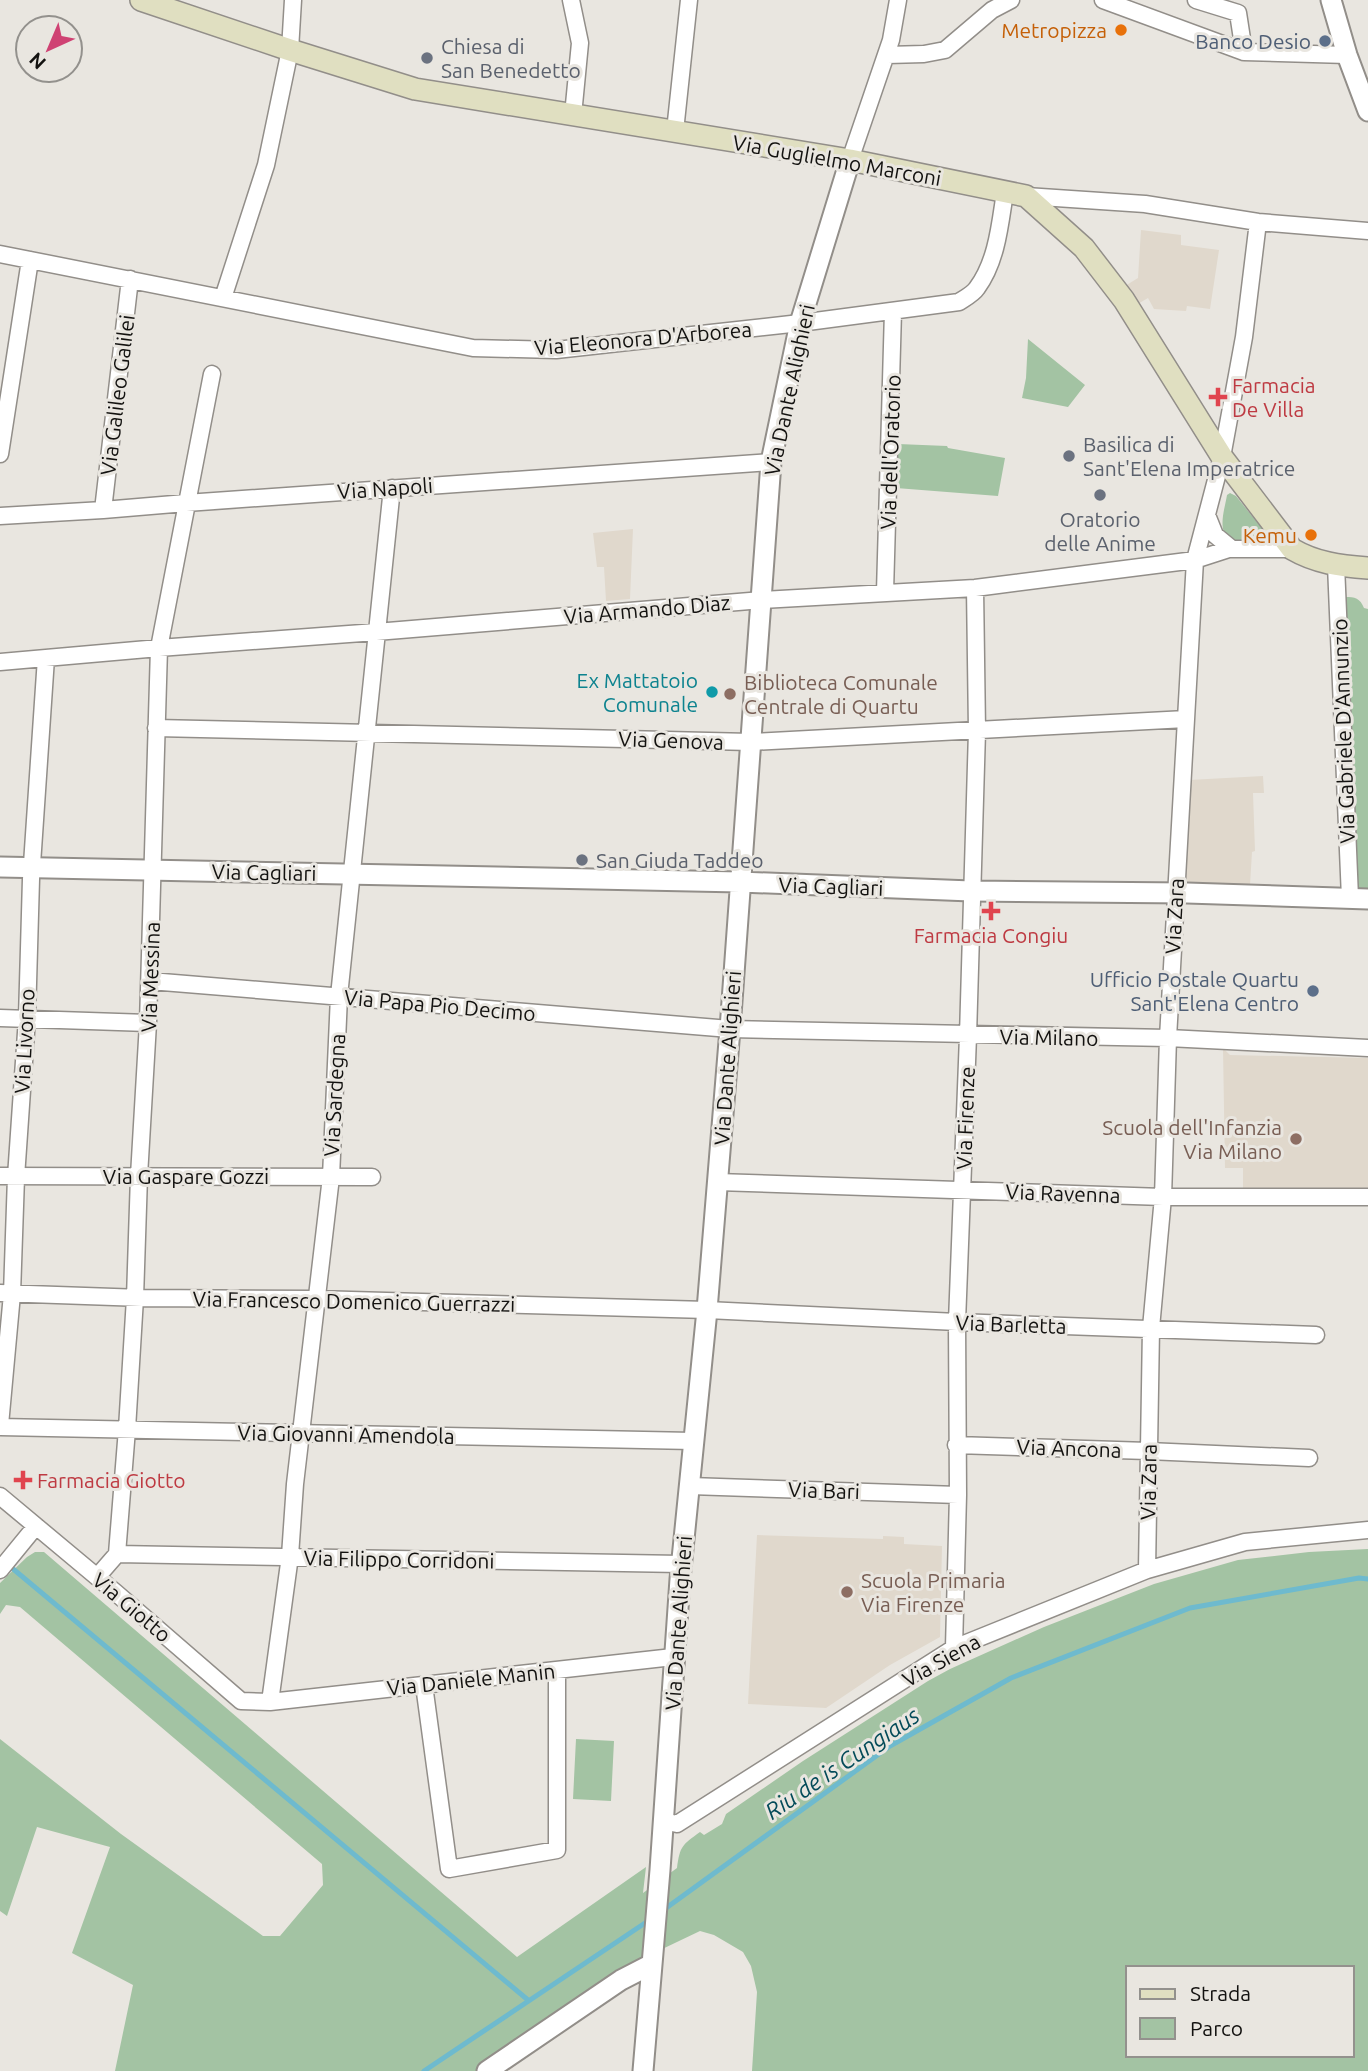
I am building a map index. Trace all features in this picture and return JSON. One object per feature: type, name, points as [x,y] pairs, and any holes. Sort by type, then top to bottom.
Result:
[{"type":"main road","name":"Via Guglielmo Marconi","points":[[141,0],[415,89],[850,160],[1015,194],[1084,247],[1124,300],[1222,457],[1292,549]]},
{"type":"main road","points":[[1292,549],[1308,558],[1336,565],[1368,568]]},
{"type":"street","points":[[223,298],[266,165],[290,50],[293,0]]},
{"type":"street","points":[[571,0],[580,43],[573,115]]},
{"type":"street","points":[[675,131],[690,0]]},
{"type":"street","points":[[850,160],[887,55],[898,0]]},
{"type":"street","points":[[887,55],[945,50],[992,10],[1012,0]]},
{"type":"street","points":[[1103,0],[1244,52],[1347,55]]},
{"type":"street","points":[[1196,0],[1238,13],[1244,52]]},
{"type":"street","points":[[1331,0],[1347,55],[1368,111]]},
{"type":"street","name":"Via Dante Alighieri","points":[[643,2071],[660,1870],[673,1657],[707,1310],[730,1030],[771,462],[800,323],[850,160]]},
{"type":"street","points":[[1015,194],[1145,204],[1258,222],[1368,231]]},
{"type":"street","name":"Via Eleonora D'Arborea","points":[[0,254],[472,348],[556,350],[960,302],[975,291],[984,276],[1015,194]]},
{"type":"street","name":"Via Zara","points":[[1147,1570],[1151,1328],[1163,1197],[1168,1038],[1195,560],[1222,457],[1244,337],[1258,222]]},
{"type":"street","points":[[0,454],[30,260]]},
{"type":"street","name":"Via Galileo Galilei","points":[[103,510],[130,279]]},
{"type":"street","name":"Via dell'Oratorio","points":[[885,592],[893,312]]},
{"type":"street","name":"Via Messina","points":[[117,1554],[135,1298],[150,981],[159,648],[212,374]]},
{"type":"street","name":"Via Napoli","points":[[0,516],[771,462]]},
{"type":"street","name":"Via Sardegna","points":[[270,1702],[290,1556],[295,1484],[331,1177],[339,996],[392,488]]},
{"type":"street","points":[[1207,515],[1215,536],[1232,548]]},
{"type":"street","name":"Via Armando Diaz","points":[[0,662],[762,600],[975,588],[1195,560],[1232,548],[1292,549]]},
{"type":"street","name":"Via Gabriele D'Annunzio","points":[[1336,565],[1359,898]]},
{"type":"street","name":"Via Firenze","points":[[954,1648],[958,1495],[957,1322],[976,731],[975,588]]},
{"type":"street","name":"Via Livorno","points":[[0,1426],[8,1176],[27,1018],[32,869],[46,658]]},
{"type":"street","name":"Via Genova","points":[[156,728],[751,742],[1186,719]]},
{"type":"street","name":"Via Cagliari","points":[[0,867],[1359,898]]},
{"type":"street","name":"Via Papa Pio Decimo","points":[[150,981],[730,1030]]},
{"type":"street","points":[[0,1018],[148,1023]]},
{"type":"street","name":"Via Milano","points":[[730,1030],[1168,1038],[1368,1048]]},
{"type":"street","name":"Via Gaspare Gozzi","points":[[8,1176],[372,1177]]},
{"type":"street","name":"Via Ravenna","points":[[717,1182],[1163,1197],[1368,1197]]},
{"type":"street","name":"Via Francesco Domenico Guerrazzi","points":[[6,1293],[135,1298],[316,1298],[707,1310]]},
{"type":"street","name":"Via Barletta","points":[[707,1310],[1316,1335]]},
{"type":"street","name":"Via Giovanni Amendola","points":[[0,1426],[693,1441]]},
{"type":"street","name":"Via Ancona","points":[[956,1445],[1309,1458]]},
{"type":"street","name":"Via Bari","points":[[690,1486],[958,1495]]},
{"type":"street","name":"Via Giotto","points":[[0,1496],[241,1701],[270,1702]]},
{"type":"street","points":[[0,1570],[36,1526]]},
{"type":"street","name":"Via Siena","points":[[663,1821],[677,1824],[954,1648],[1147,1570],[1245,1542],[1368,1531]]},
{"type":"street","points":[[97,1577],[117,1554]]},
{"type":"street","name":"Via Filippo Corridoni","points":[[117,1554],[681,1564]]},
{"type":"street","name":"Via Daniele Manin","points":[[270,1702],[673,1657]]},
{"type":"street","points":[[425,1685],[449,1868],[557,1850],[557,1670]]},
{"type":"street","points":[[487,2071],[653,1956]]},
{"type":"shaded area","points":[[1141,230],[1181,235],[1181,245],[1219,250],[1210,309],[1187,306],[1186,311],[1154,309],[1148,298],[1136,305],[1125,286],[1138,278]]},
{"type":"shaded area","points":[[633,529],[630,599],[606,601],[604,567],[597,567],[593,533]]},
{"type":"shaded area","points":[[1263,776],[1264,793],[1253,793],[1255,851],[1252,852],[1250,885],[1183,884],[1189,780]]},
{"type":"shaded area","name":"Scuola dell'Infanzia Via Milano","points":[[1223,1048],[1230,1055],[1368,1058],[1368,1189],[1243,1188],[1243,1168],[1225,1168]]},
{"type":"shaded area","name":"Scuola Primaria Via Firenze","points":[[757,1535],[883,1539],[883,1536],[904,1537],[904,1544],[942,1546],[940,1637],[890,1665],[826,1708],[748,1704]]},
{"type":"green space","points":[[1028,339],[1085,385],[1068,407],[1022,398]]},
{"type":"green space","points":[[898,444],[947,446],[1005,458],[998,496],[896,488]]},
{"type":"green space","points":[[1230,493],[1236,496],[1268,536],[1261,541],[1246,542],[1226,537],[1223,520],[1227,495]]},
{"type":"green space","points":[[1345,597],[1357,599],[1368,609],[1368,895],[1354,895]]},
{"type":"green space","points":[[1368,1549],[1368,2071],[752,2071],[757,1992],[751,1966],[743,1952],[714,1935],[700,1931],[633,1963],[477,2071],[115,2071],[133,1985],[72,1953],[110,1847],[37,1827],[7,1916],[0,1911],[0,1739],[121,1834],[263,1936],[280,1936],[323,1885],[322,1864],[20,1607],[6,1605],[0,1614],[0,1583],[35,1552],[44,1552],[517,1957],[646,1867],[643,1893],[677,1868],[681,1850],[694,1836],[700,1832],[704,1835],[722,1824],[726,1814],[928,1681],[1044,1627],[1154,1584],[1238,1560]]},
{"type":"green space","points":[[576,1739],[614,1741],[611,1801],[573,1799]]},
{"type":"waterway","points":[[0,1558],[528,2000]]},
{"type":"waterway","name":"Riu de is Cungiaus","points":[[662,1911],[890,1746],[1011,1678],[1190,1608],[1359,1578],[1368,1579]]},
{"type":"waterway","name":"Riu de is Cungiaus","points":[[424,2071],[651,1919]]},
{"type":"place","name":"Metropizza","points":[[1121,30]]},
{"type":"place","name":"Banco Desio","points":[[1325,41]]},
{"type":"place","name":"Chiesa di San Benedetto","points":[[427,58]]},
{"type":"place","name":"Farmacia De Villa","points":[[1218,397]]},
{"type":"place","name":"Basilica di Sant'Elena Imperatrice","points":[[1069,456]]},
{"type":"place","name":"Oratorio delle Anime","points":[[1100,495]]},
{"type":"place","name":"Kemu","points":[[1311,535]]},
{"type":"place","name":"Ex Mattatoio Comunale","points":[[712,692]]},
{"type":"place","name":"Biblioteca Comunale Centrale di Quartu","points":[[730,694]]},
{"type":"place","name":"San Giuda Taddeo","points":[[582,860]]},
{"type":"place","name":"Farmacia Congiu","points":[[991,911]]},
{"type":"place","name":"Ufficio Postale Quartu Sant'Elena Centro","points":[[1313,991]]},
{"type":"place","name":"Scuola dell'Infanzia Via Milano","points":[[1296,1139]]},
{"type":"place","name":"Farmacia Giotto","points":[[23,1480]]},
{"type":"place","name":"Scuola Primaria Via Firenze","points":[[847,1592]]}]
